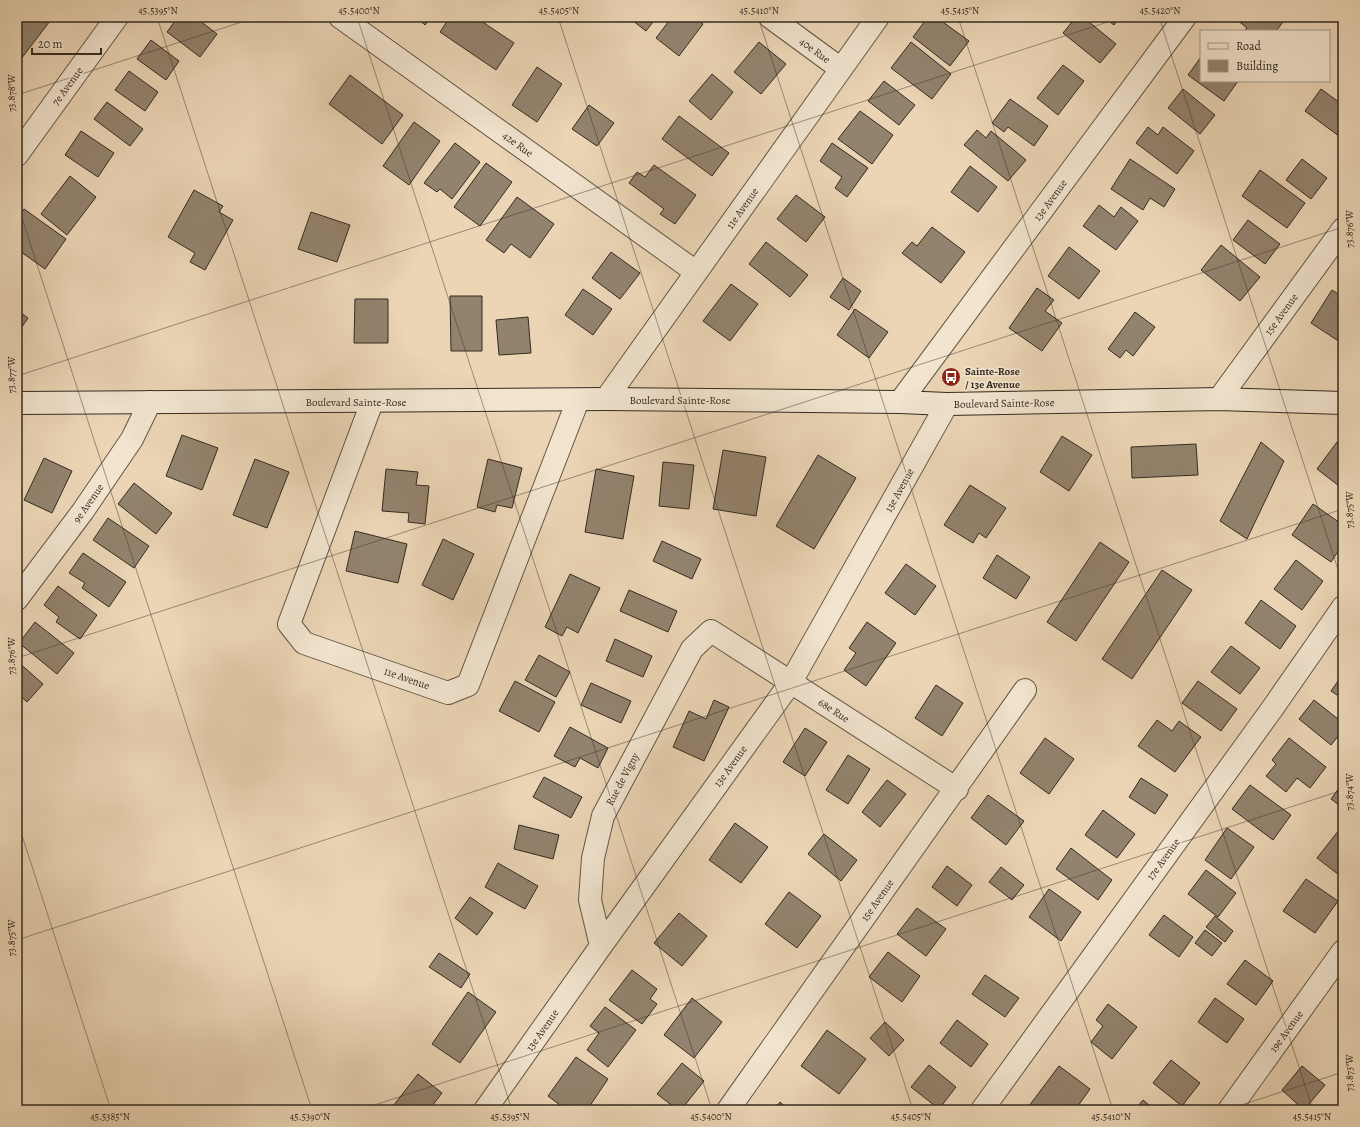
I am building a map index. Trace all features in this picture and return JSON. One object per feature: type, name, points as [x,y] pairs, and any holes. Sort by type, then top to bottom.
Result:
[{"type":"street","name":"7e Avenue","points":[[17,155],[117,17]]},
{"type":"street","name":"42e Rue","points":[[340,17],[696,272]]},
{"type":"street","name":"40e Rue","points":[[770,17],[841,69]]},
{"type":"street","name":"11e Avenue","points":[[606,399],[878,17]]},
{"type":"street","name":"13e Avenue","points":[[900,402],[1185,17]]},
{"type":"street","name":"15e Avenue","points":[[1220,399],[1343,229]]},
{"type":"street","name":"Boulevard Sainte-Rose","points":[[17,403],[372,402],[606,399],[900,402],[947,404],[1220,399],[1343,403]]},
{"type":"street","name":"11e Avenue","points":[[372,402],[289,624],[304,643],[448,692],[468,685],[578,400]]},
{"type":"street","name":"9e Avenue","points":[[17,599],[83,511],[132,439],[150,402]]},
{"type":"street","name":"13e Avenue","points":[[485,1110],[791,682],[947,404]]},
{"type":"street","name":"17e Avenue","points":[[982,1110],[1272,709],[1343,607]]},
{"type":"street","name":"68e Rue","points":[[711,631],[957,789]]},
{"type":"street","name":"Rue de Vigny","points":[[601,946],[590,900],[593,858],[603,816],[692,649],[711,631]]},
{"type":"street","name":"15e Avenue","points":[[728,1110],[957,789],[1025,690]]},
{"type":"street","name":"19e Avenue","points":[[1229,1110],[1343,951]]},
{"type":"building","points":[[17,17],[53,17],[18,63],[17,63]]},
{"type":"building","points":[[178,17],[195,17],[217,34],[200,57],[167,32]]},
{"type":"building","points":[[416,17],[431,17],[425,25]]},
{"type":"building","points":[[450,17],[475,17],[514,43],[496,70],[440,32]]},
{"type":"building","points":[[628,17],[657,17],[646,31]]},
{"type":"building","points":[[672,17],[694,17],[703,24],[679,56],[656,38]]},
{"type":"building","points":[[928,17],[936,17],[969,41],[950,66],[913,37]]},
{"type":"building","points":[[1076,17],[1083,17],[1116,44],[1100,63],[1063,33]]},
{"type":"building","points":[[1103,17],[1120,17],[1114,25]]},
{"type":"building","points":[[1238,17],[1287,17],[1277,30],[1245,30],[1247,28],[1236,19]]},
{"type":"building","points":[[151,40],[179,61],[166,80],[137,59]]},
{"type":"building","points":[[759,42],[786,64],[761,94],[734,72]]},
{"type":"building","points":[[911,42],[951,74],[932,99],[891,68]]},
{"type":"building","points":[[1200,58],[1200,82],[1237,82],[1224,101],[1188,75]]},
{"type":"building","points":[[1063,65],[1084,81],[1058,115],[1037,98]]},
{"type":"building","points":[[537,67],[562,84],[537,122],[512,105]]},
{"type":"building","points":[[129,71],[158,92],[145,111],[115,90]]},
{"type":"building","points":[[712,74],[733,92],[711,120],[689,101]]},
{"type":"building","points":[[350,75],[403,115],[382,144],[329,104]]},
{"type":"building","points":[[884,81],[915,105],[899,125],[868,101]]},
{"type":"building","points":[[1183,89],[1215,115],[1200,134],[1168,108]]},
{"type":"building","points":[[1321,89],[1343,105],[1343,139],[1305,111]]},
{"type":"building","points":[[1010,99],[1048,126],[1034,146],[1008,127],[1004,132],[992,123]]},
{"type":"building","points":[[107,102],[143,129],[130,146],[94,119]]},
{"type":"building","points":[[589,105],[614,123],[597,146],[572,129]]},
{"type":"building","points":[[860,111],[893,135],[872,164],[838,139]]},
{"type":"building","points":[[679,116],[729,153],[712,176],[662,139]]},
{"type":"building","points":[[414,122],[440,141],[409,185],[383,166]]},
{"type":"building","points":[[1148,127],[1158,135],[1163,127],[1194,151],[1177,174],[1136,143]]},
{"type":"building","points":[[977,130],[986,138],[991,131],[1026,160],[1008,181],[964,145]]},
{"type":"building","points":[[81,131],[114,153],[98,177],[65,155]]},
{"type":"building","points":[[455,143],[480,162],[452,199],[440,189],[437,192],[424,183]]},
{"type":"building","points":[[832,143],[868,168],[847,197],[835,188],[842,177],[820,161]]},
{"type":"building","points":[[1130,159],[1175,189],[1164,207],[1150,198],[1143,210],[1111,189]]},
{"type":"building","points":[[1302,159],[1327,178],[1311,199],[1286,180]]},
{"type":"building","points":[[486,163],[512,182],[480,226],[454,207]]},
{"type":"building","points":[[654,165],[696,195],[675,224],[660,214],[664,209],[629,183],[637,172],[645,177]]},
{"type":"building","points":[[970,166],[997,187],[978,212],[951,192]]},
{"type":"building","points":[[1260,170],[1305,203],[1287,228],[1242,196]]},
{"type":"building","points":[[70,176],[96,197],[67,235],[41,214]]},
{"type":"building","points":[[194,190],[223,206],[219,212],[233,220],[205,270],[190,262],[195,253],[168,237]]},
{"type":"building","points":[[796,195],[825,217],[806,242],[777,219]]},
{"type":"building","points":[[517,197],[554,224],[530,258],[511,244],[504,253],[486,240]]},
{"type":"building","points":[[1099,205],[1114,217],[1121,207],[1138,221],[1116,250],[1083,226]]},
{"type":"building","points":[[24,209],[66,239],[45,269],[17,249],[17,219]]},
{"type":"building","points":[[311,212],[350,225],[337,262],[298,249]]},
{"type":"building","points":[[1248,220],[1280,244],[1265,264],[1233,240]]},
{"type":"building","points":[[932,227],[965,252],[941,283],[902,253],[912,242],[917,246]]},
{"type":"building","points":[[766,242],[808,275],[790,297],[749,264]]},
{"type":"building","points":[[1221,245],[1260,277],[1240,301],[1201,270]]},
{"type":"building","points":[[1069,247],[1100,271],[1079,299],[1048,276]]},
{"type":"building","points":[[611,252],[640,273],[620,299],[592,278]]},
{"type":"building","points":[[843,278],[861,291],[849,310],[830,297]]},
{"type":"building","points":[[731,284],[758,304],[730,341],[703,321]]},
{"type":"building","points":[[1037,288],[1054,300],[1045,311],[1062,323],[1042,351],[1009,328]]},
{"type":"building","points":[[583,289],[612,309],[593,335],[565,315]]},
{"type":"building","points":[[1332,290],[1343,297],[1343,344],[1311,323]]},
{"type":"building","points":[[450,296],[482,296],[482,351],[451,351]]},
{"type":"building","points":[[355,299],[388,299],[388,343],[354,343]]},
{"type":"building","points":[[855,309],[888,332],[869,358],[837,335]]},
{"type":"building","points":[[17,310],[28,318],[17,334]]},
{"type":"building","points":[[1135,312],[1155,327],[1133,356],[1126,350],[1120,358],[1108,349]]},
{"type":"building","points":[[528,317],[531,353],[499,355],[496,320]]},
{"type":"building","points":[[182,435],[218,448],[202,490],[166,476]]},
{"type":"building","points":[[1062,436],[1092,455],[1069,491],[1040,472]]},
{"type":"building","points":[[1261,442],[1284,461],[1247,539],[1220,521]]},
{"type":"building","points":[[1337,442],[1343,446],[1343,489],[1317,469]]},
{"type":"building","points":[[1196,444],[1198,475],[1132,478],[1131,447]]},
{"type":"building","points":[[723,450],[766,457],[756,516],[713,509]]},
{"type":"building","points":[[818,455],[856,478],[814,549],[776,526]]},
{"type":"building","points":[[44,458],[72,471],[52,513],[24,500]]},
{"type":"building","points":[[255,459],[289,472],[267,528],[233,515]]},
{"type":"building","points":[[488,459],[522,468],[512,508],[497,505],[495,512],[477,507]]},
{"type":"building","points":[[663,462],[694,465],[689,509],[659,506]]},
{"type":"building","points":[[386,469],[418,472],[416,485],[429,486],[425,524],[408,522],[409,513],[382,511]]},
{"type":"building","points":[[596,469],[634,476],[623,539],[585,532]]},
{"type":"building","points":[[134,483],[172,513],[156,534],[118,504]]},
{"type":"building","points":[[970,485],[1006,508],[986,538],[979,533],[973,543],[944,525]]},
{"type":"building","points":[[1313,504],[1343,525],[1343,544],[1331,562],[1292,535]]},
{"type":"building","points":[[108,518],[149,546],[134,568],[93,540]]},
{"type":"building","points":[[355,531],[407,544],[398,583],[346,571]]},
{"type":"building","points":[[443,539],[474,554],[453,600],[422,585]]},
{"type":"building","points":[[662,541],[701,559],[692,579],[653,561]]},
{"type":"building","points":[[1100,542],[1129,562],[1076,641],[1047,622]]},
{"type":"building","points":[[83,553],[126,582],[109,607],[82,588],[85,583],[69,573]]},
{"type":"building","points":[[997,555],[1030,577],[1016,599],[983,578]]},
{"type":"building","points":[[1296,560],[1323,581],[1302,610],[1274,589]]},
{"type":"building","points":[[906,564],[936,586],[915,615],[885,593]]},
{"type":"building","points":[[1162,570],[1192,590],[1132,679],[1102,659]]},
{"type":"building","points":[[570,574],[600,588],[578,633],[567,627],[562,636],[545,627]]},
{"type":"building","points":[[58,586],[97,615],[80,639],[56,622],[59,617],[44,605]]},
{"type":"building","points":[[629,590],[677,611],[668,632],[620,611]]},
{"type":"building","points":[[1261,600],[1296,626],[1280,649],[1245,623]]},
{"type":"building","points":[[35,622],[74,653],[57,674],[19,643]]},
{"type":"building","points":[[867,622],[896,643],[866,686],[844,670],[856,653],[849,648]]},
{"type":"building","points":[[615,639],[652,656],[643,677],[606,661]]},
{"type":"building","points":[[1231,646],[1260,668],[1240,694],[1211,672]]},
{"type":"building","points":[[539,655],[570,672],[556,697],[525,680]]},
{"type":"building","points":[[17,661],[43,684],[27,702],[17,693]]},
{"type":"building","points":[[1343,674],[1343,699],[1331,691]]},
{"type":"building","points":[[515,681],[555,702],[539,732],[499,711]]},
{"type":"building","points":[[1198,681],[1237,709],[1221,731],[1182,703]]},
{"type":"building","points":[[591,683],[631,701],[621,723],[581,705]]},
{"type":"building","points":[[936,685],[963,703],[942,736],[915,718]]},
{"type":"building","points":[[714,700],[729,707],[704,761],[673,747],[689,711],[706,719]]},
{"type":"building","points":[[1314,700],[1343,723],[1343,730],[1331,745],[1299,719]]},
{"type":"building","points":[[1157,720],[1172,731],[1179,721],[1201,737],[1175,772],[1138,746]]},
{"type":"building","points":[[570,727],[608,748],[598,768],[580,758],[575,767],[554,756]]},
{"type":"building","points":[[805,728],[827,742],[805,776],[783,762]]},
{"type":"building","points":[[1045,738],[1074,759],[1049,794],[1020,773]]},
{"type":"building","points":[[1289,738],[1326,767],[1310,788],[1297,778],[1286,792],[1266,776],[1276,764],[1272,760]]},
{"type":"building","points":[[848,755],[870,769],[848,804],[826,790]]},
{"type":"building","points":[[544,777],[582,797],[571,818],[533,797]]},
{"type":"building","points":[[1141,778],[1168,795],[1155,814],[1129,797]]},
{"type":"building","points":[[887,780],[906,794],[880,827],[862,812]]},
{"type":"building","points":[[1343,783],[1343,808],[1331,799]]},
{"type":"building","points":[[1250,785],[1291,815],[1273,840],[1232,809]]},
{"type":"building","points":[[988,795],[1024,821],[1006,845],[971,818]]},
{"type":"building","points":[[1103,810],[1135,834],[1117,858],[1085,835]]},
{"type":"building","points":[[735,823],[768,847],[741,883],[709,860]]},
{"type":"building","points":[[519,825],[559,835],[553,859],[514,849]]},
{"type":"building","points":[[1343,825],[1343,878],[1317,858]]},
{"type":"building","points":[[1227,828],[1254,847],[1231,879],[1205,860]]},
{"type":"building","points":[[824,834],[857,860],[841,881],[808,854]]},
{"type":"building","points":[[1071,848],[1112,880],[1098,900],[1056,869]]},
{"type":"building","points":[[498,863],[538,886],[525,909],[485,887]]},
{"type":"building","points":[[947,866],[972,885],[957,906],[932,887]]},
{"type":"building","points":[[1001,867],[1024,885],[1012,900],[989,882]]},
{"type":"building","points":[[1206,870],[1236,893],[1218,917],[1188,894]]},
{"type":"building","points":[[1306,879],[1338,901],[1315,933],[1283,911]]},
{"type":"building","points":[[1049,889],[1081,912],[1061,941],[1029,917]]},
{"type":"building","points":[[789,892],[821,916],[797,948],[765,924]]},
{"type":"building","points":[[470,897],[493,913],[477,935],[455,918]]},
{"type":"building","points":[[917,908],[946,929],[926,956],[897,934]]},
{"type":"building","points":[[679,913],[707,936],[682,966],[654,943]]},
{"type":"building","points":[[1164,915],[1193,937],[1179,957],[1149,935]]},
{"type":"building","points":[[1215,916],[1233,931],[1225,942],[1206,927]]},
{"type":"building","points":[[1205,930],[1222,943],[1212,956],[1195,943]]},
{"type":"building","points":[[888,952],[920,976],[902,1002],[869,977]]},
{"type":"building","points":[[439,953],[470,974],[461,988],[429,967]]},
{"type":"building","points":[[1245,960],[1273,981],[1256,1005],[1227,984]]},
{"type":"building","points":[[632,970],[657,989],[650,999],[657,1004],[642,1024],[609,1000]]},
{"type":"building","points":[[985,975],[1019,998],[1005,1017],[972,994]]},
{"type":"building","points":[[468,992],[496,1012],[460,1063],[432,1044]]},
{"type":"building","points":[[692,998],[722,1022],[694,1058],[664,1035]]},
{"type":"building","points":[[1215,998],[1244,1019],[1227,1043],[1198,1022]]},
{"type":"building","points":[[1108,1004],[1137,1027],[1112,1059],[1091,1042],[1103,1026],[1096,1020]]},
{"type":"building","points":[[605,1007],[636,1030],[608,1067],[587,1050],[599,1033],[590,1026]]},
{"type":"building","points":[[957,1020],[988,1044],[971,1067],[940,1043]]},
{"type":"building","points":[[885,1022],[904,1040],[889,1056],[870,1038]]},
{"type":"building","points":[[827,1030],[866,1059],[839,1094],[801,1066]]},
{"type":"building","points":[[576,1057],[608,1079],[587,1110],[556,1110],[560,1105],[548,1096]]},
{"type":"building","points":[[1171,1060],[1200,1083],[1182,1106],[1153,1083]]},
{"type":"building","points":[[682,1063],[704,1081],[681,1110],[678,1110],[657,1094]]},
{"type":"building","points":[[929,1065],[956,1087],[939,1109],[911,1087]]},
{"type":"building","points":[[1059,1066],[1090,1089],[1075,1110],[1026,1110]]},
{"type":"building","points":[[1302,1066],[1325,1085],[1304,1110],[1282,1090]]},
{"type":"building","points":[[418,1074],[442,1093],[429,1110],[390,1110]]},
{"type":"building","points":[[1143,1100],[1155,1110],[1135,1110]]},
{"type":"building","points":[[780,1102],[789,1110],[774,1110]]},
{"type":"building","points":[[640,1105],[646,1110],[637,1110]]},
{"type":"place","name":"Sainte-Rose / 13e Avenue","points":[[951,377]]}]
